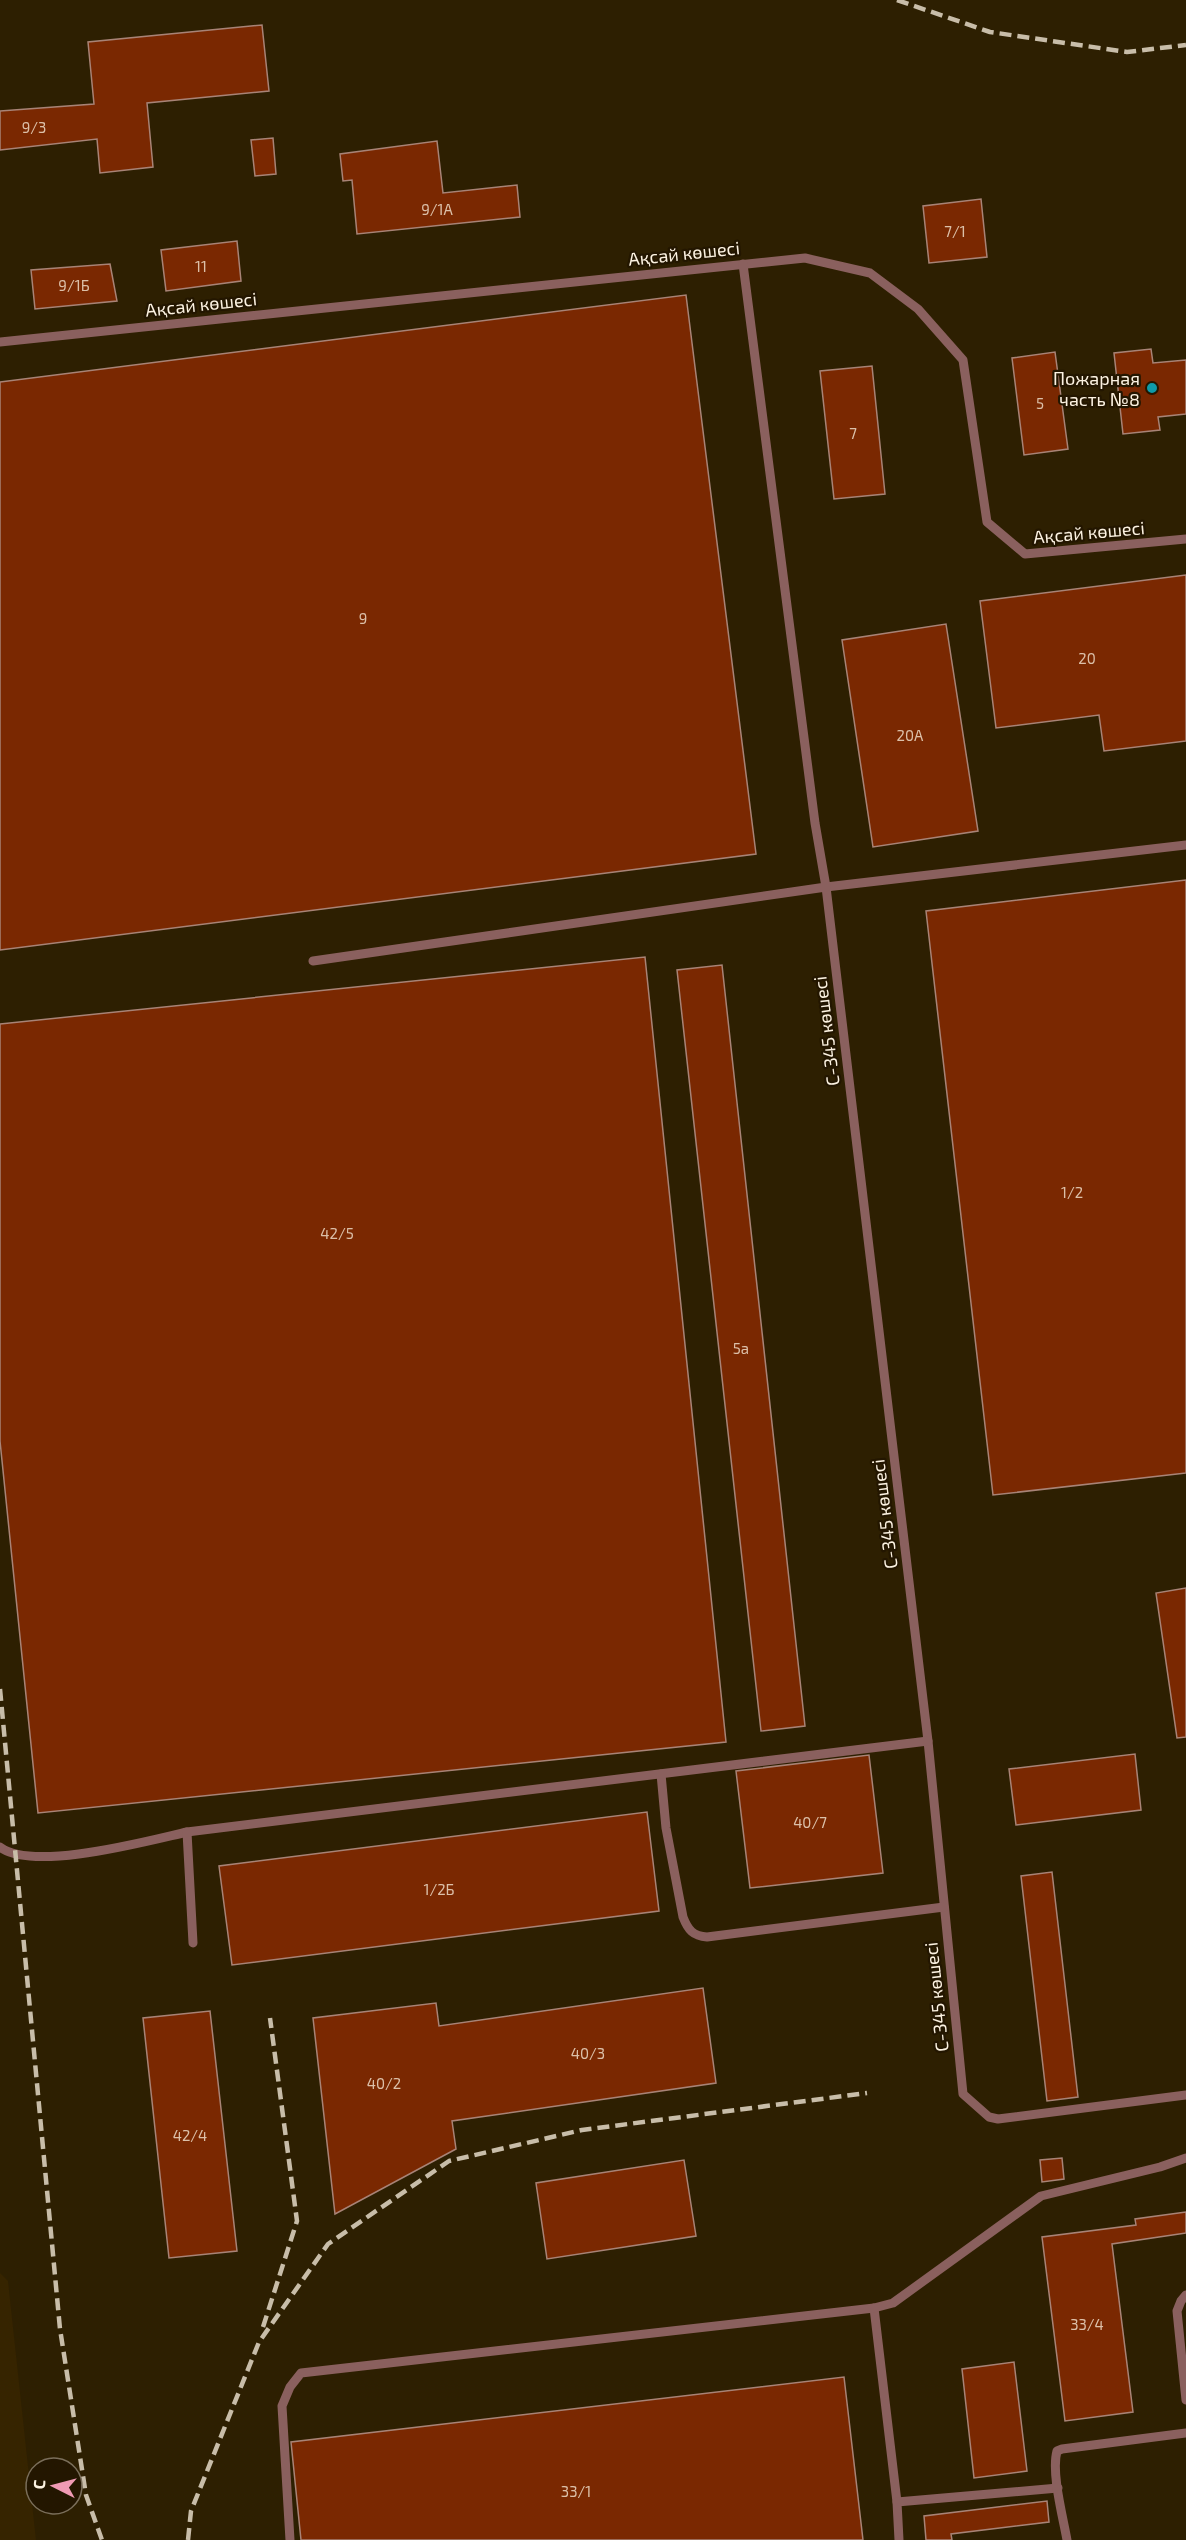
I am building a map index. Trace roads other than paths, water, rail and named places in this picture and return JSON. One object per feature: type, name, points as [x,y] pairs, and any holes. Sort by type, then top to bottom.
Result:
[{"type":"lane","name":"Ақсай көшесі","points":[[0,342],[805,258],[870,273],[918,309],[963,360],[987,522],[1025,554],[1186,539]]},
{"type":"lane","name":"С-345 көшесі","points":[[743,264],[815,823],[826,887],[928,1741],[963,2094],[988,2117],[998,2119],[1186,2096]]},
{"type":"lane","points":[[313,961],[826,887],[1186,845]]},
{"type":"lane","points":[[0,1847],[7,1852],[39,1856],[82,1854],[187,1832],[928,1741]]},
{"type":"lane","points":[[661,1774],[666,1828],[683,1917],[686,1926],[696,1936],[707,1937],[944,1907]]},
{"type":"lane","points":[[187,1832],[193,1943]]},
{"type":"lane","points":[[290,2540],[282,2406],[290,2387],[302,2373],[874,2308],[893,2303],[1041,2196],[1160,2167],[1186,2158]]},
{"type":"lane","points":[[1186,2295],[1177,2312],[1186,2400]]},
{"type":"lane","points":[[874,2308],[897,2502],[899,2540]]},
{"type":"lane","points":[[1067,2540],[1058,2488],[1056,2457],[1058,2451],[1186,2433]]},
{"type":"lane","points":[[897,2502],[1058,2488]]},
{"type":"railway","points":[[897,0],[990,32],[1127,52],[1186,45]]},
{"type":"railway","points":[[0,1689],[60,2329],[86,2495],[102,2540]]},
{"type":"railway","points":[[263,2327],[297,2221],[270,2018]]},
{"type":"railway","points":[[188,2540],[191,2511],[259,2342],[328,2244],[449,2161],[582,2130],[867,2093]]},
{"type":"place","name":"Пожарная часть №8","points":[[1152,388]]}]
